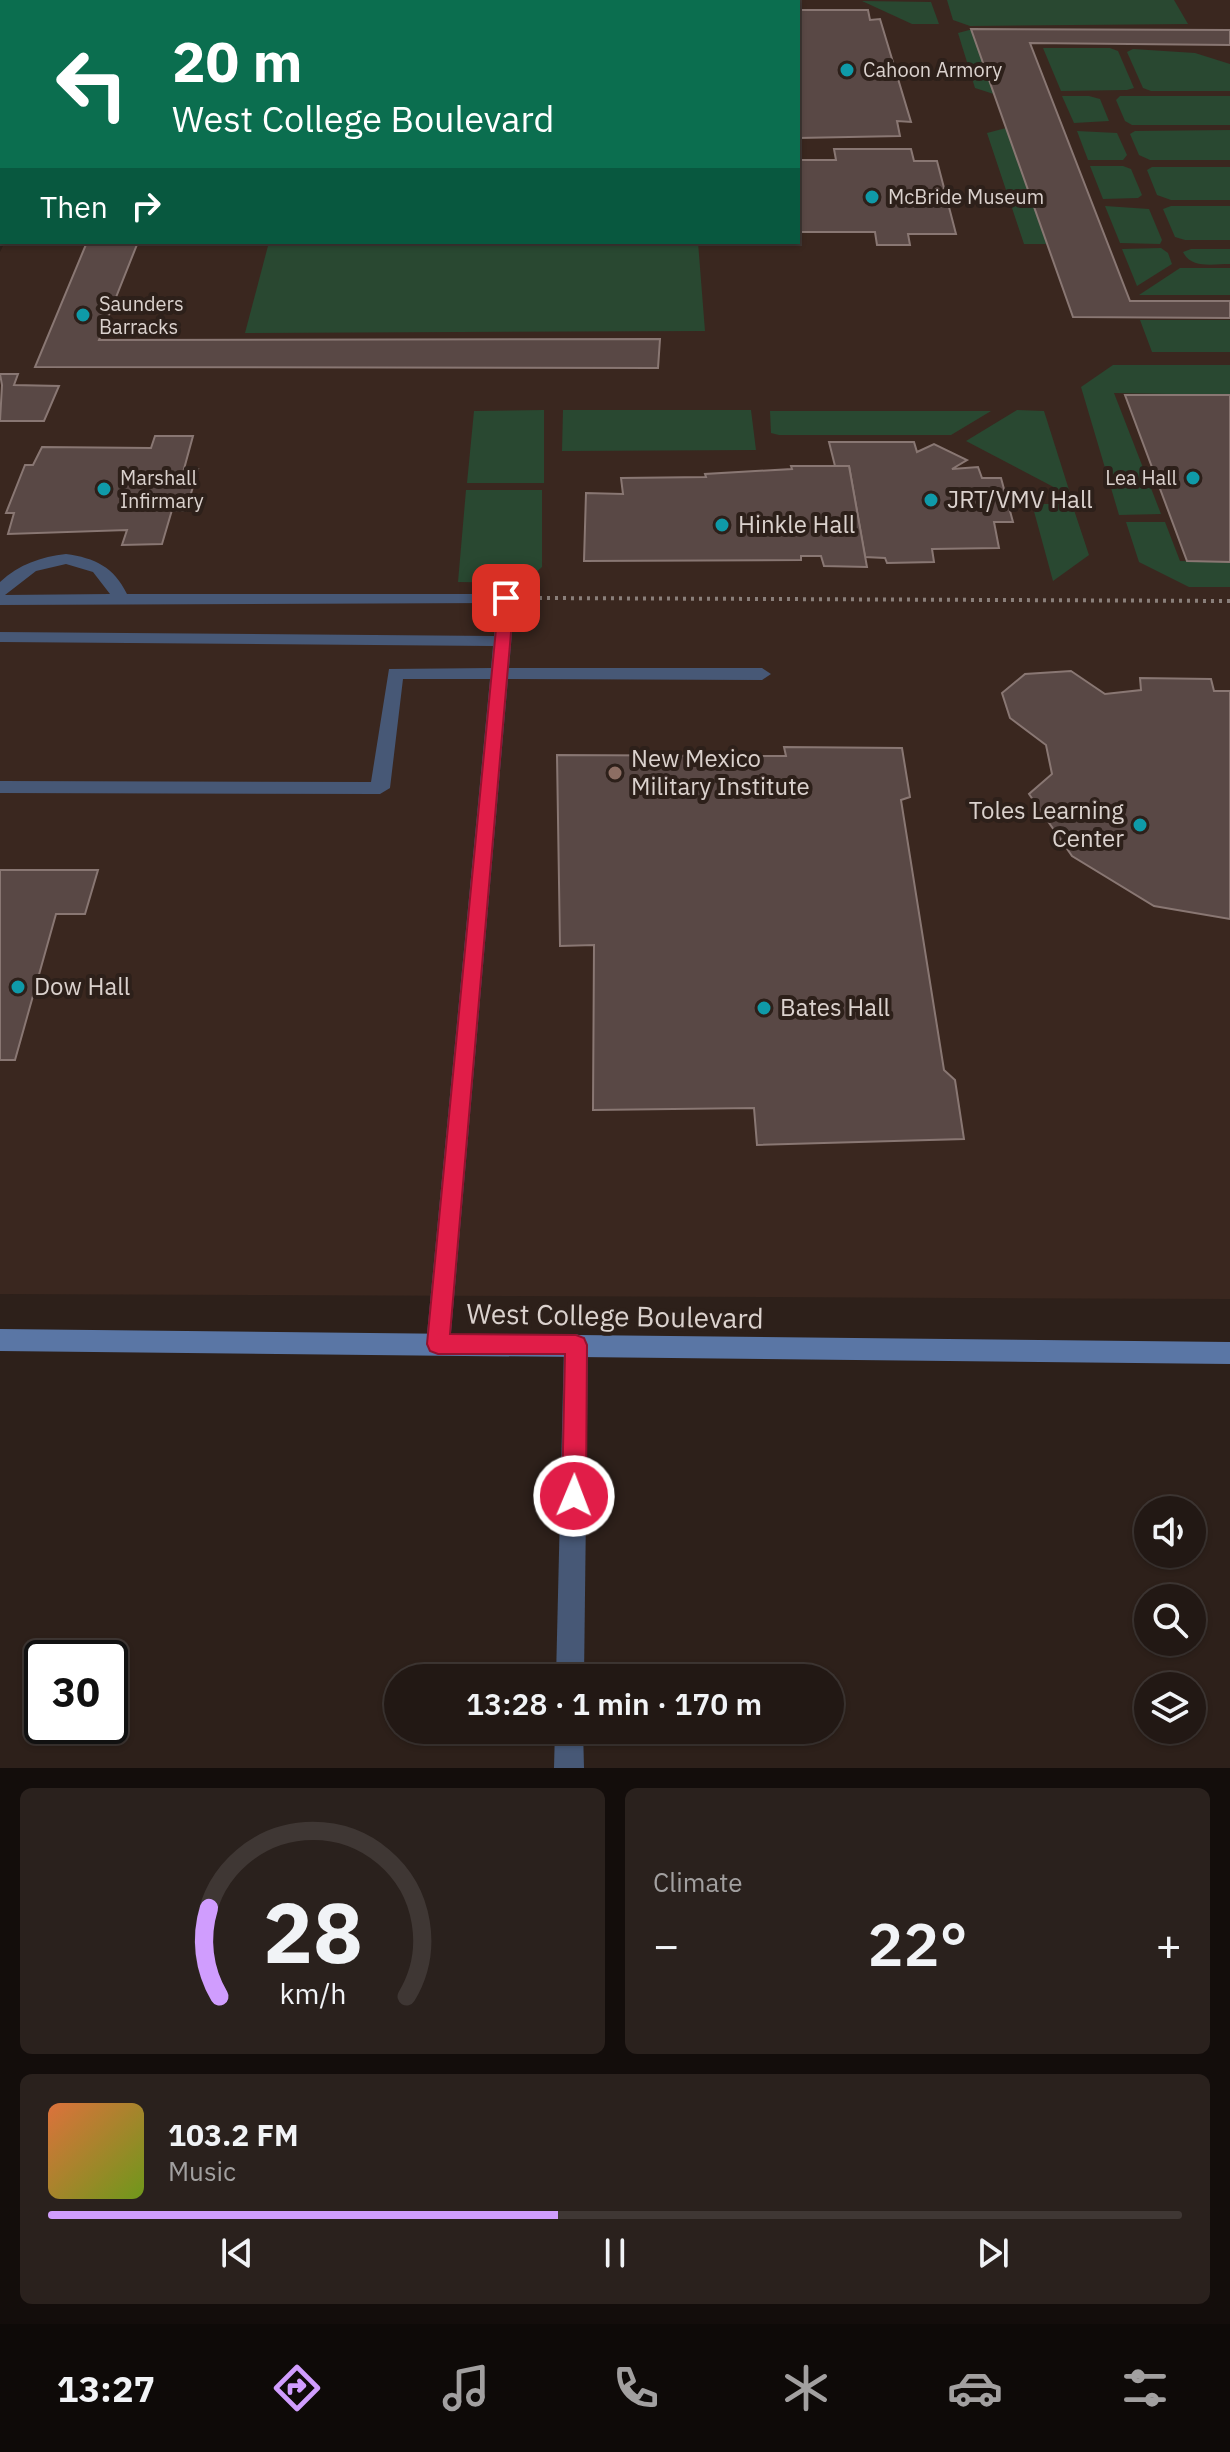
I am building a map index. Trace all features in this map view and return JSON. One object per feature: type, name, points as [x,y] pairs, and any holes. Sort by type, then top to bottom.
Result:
[{"type":"main road","name":"West College Boulevard","points":[[0,1340],[1230,1353]]},
{"type":"street","points":[[0,591],[27,567],[66,559],[89,563],[104,571],[117,585],[121,600]]},
{"type":"street","points":[[0,600],[506,598],[438,1344]]},
{"type":"street","points":[[0,637],[503,641]]},
{"type":"street","points":[[0,787],[380,788],[395,673],[762,674]]},
{"type":"street","points":[[570,1664],[576,1345]]},
{"type":"street","points":[[569,1744],[569,1768]]},
{"type":"path","points":[[506,598],[1230,601]]},
{"type":"shaded area","name":"New Mexico Military Institute","points":[[800,0],[1230,0],[1230,1299],[0,1294],[0,252],[4,244],[800,244]]},
{"type":"green space","points":[[947,0],[1174,0],[1188,24],[970,26],[953,20]]},
{"type":"green space","points":[[862,1],[931,2],[939,24],[912,24]]},
{"type":"green space","points":[[973,29],[997,29],[1019,102],[975,88],[958,33]]},
{"type":"green space","points":[[1043,48],[1110,48],[1118,51],[1134,88],[1061,91]]},
{"type":"green space","points":[[1133,49],[1195,53],[1230,64],[1230,91],[1151,91],[1143,88],[1127,52]]},
{"type":"green space","points":[[1062,96],[1100,99],[1109,121],[1074,123]]},
{"type":"green space","points":[[1120,96],[1230,96],[1230,125],[1132,125],[1125,121],[1116,100]]},
{"type":"green space","points":[[1006,128],[1047,244],[1024,244],[987,133]]},
{"type":"green space","points":[[1230,130],[1230,160],[1150,160],[1139,155],[1130,134],[1135,131]]},
{"type":"green space","points":[[1077,131],[1117,133],[1127,155],[1123,160],[1088,160]]},
{"type":"green space","points":[[1090,166],[1123,166],[1131,169],[1142,195],[1138,198],[1103,199]]},
{"type":"green space","points":[[1152,167],[1230,167],[1230,200],[1171,200],[1157,195],[1147,170]]},
{"type":"green space","points":[[1105,206],[1149,209],[1162,240],[1160,244],[1120,243]]},
{"type":"green space","points":[[1171,206],[1230,206],[1230,240],[1185,240],[1175,237],[1163,209]]},
{"type":"green space","points":[[268,244],[698,244],[705,331],[245,333]]},
{"type":"green space","points":[[1161,248],[1168,253],[1172,264],[1137,286],[1122,249]]},
{"type":"green space","points":[[1191,249],[1230,249],[1230,264],[1210,265],[1191,261],[1183,252]]},
{"type":"green space","points":[[1180,268],[1230,268],[1230,295],[1139,295]]},
{"type":"green space","points":[[1140,320],[1230,320],[1230,352],[1152,352]]},
{"type":"green space","points":[[1113,365],[1230,365],[1230,395],[1114,393],[1161,514],[1119,515],[1081,387]]},
{"type":"green space","points":[[544,410],[544,483],[467,483],[474,411]]},
{"type":"green space","points":[[563,410],[751,410],[756,450],[562,451]]},
{"type":"green space","points":[[1017,410],[1044,411],[1070,493],[966,441]]},
{"type":"green space","points":[[770,411],[991,411],[951,435],[779,435],[771,433]]},
{"type":"green space","points":[[466,490],[542,490],[542,567],[524,583],[458,582]]},
{"type":"green space","points":[[1032,504],[1072,504],[1089,555],[1053,581]]},
{"type":"green space","points":[[1126,522],[1165,522],[1180,561],[1230,562],[1230,587],[1189,587],[1139,562]]},
{"type":"building","name":"Cahoon Armory","points":[[800,10],[868,10],[870,20],[880,19],[911,122],[897,121],[900,136],[800,138]]},
{"type":"building","points":[[971,29],[1230,30],[1230,45],[1030,43],[1130,301],[1230,301],[1230,318],[1073,317]]},
{"type":"building","name":"McBride Museum","points":[[834,149],[911,149],[914,161],[937,161],[956,234],[908,234],[910,245],[877,245],[875,232],[800,232],[800,160],[836,160]]},
{"type":"building","name":"Saunders Barracks","points":[[86,244],[137,244],[99,340],[660,339],[658,368],[35,367]]},
{"type":"building","points":[[0,374],[18,374],[14,385],[59,386],[44,421],[0,421]]},
{"type":"building","name":"Lea Hall","points":[[1125,395],[1230,395],[1230,562],[1187,561]]},
{"type":"building","name":"Marshall Infirmary","points":[[155,436],[193,436],[184,469],[198,469],[186,511],[172,510],[162,544],[122,545],[127,530],[8,534],[14,513],[6,513],[25,465],[33,465],[42,447],[151,448]]},
{"type":"building","name":"JRT/VMV Hall","points":[[829,442],[914,442],[917,452],[934,444],[967,460],[952,469],[978,467],[982,478],[1001,478],[1013,522],[994,522],[999,548],[932,549],[934,562],[887,563],[885,558],[865,557],[849,466],[835,466]]},
{"type":"building","name":"Hinkle Hall","points":[[791,466],[849,466],[867,567],[824,566],[821,556],[801,556],[801,560],[584,561],[586,493],[623,494],[621,478],[706,477],[705,474],[792,469]]},
{"type":"building","name":"Toles Learning Center","points":[[1071,671],[1105,694],[1141,690],[1140,678],[1211,679],[1214,691],[1230,691],[1230,919],[1154,906],[1072,856],[1029,794],[1052,774],[1046,745],[1010,718],[1002,693],[1025,674]]},
{"type":"building","name":"Bates Hall","points":[[784,747],[902,748],[910,797],[901,800],[944,1070],[955,1080],[964,1139],[757,1145],[754,1108],[593,1110],[594,945],[560,946],[557,755],[786,756]]},
{"type":"building","name":"Dow Hall","points":[[0,870],[98,870],[85,914],[56,914],[15,1060],[0,1060]]},
{"type":"place","name":"Cahoon Armory","points":[[847,70]]},
{"type":"place","name":"McBride Museum","points":[[872,197]]},
{"type":"place","name":"Saunders Barracks","points":[[83,315]]},
{"type":"place","name":"Lea Hall","points":[[1193,478]]},
{"type":"place","name":"Marshall Infirmary","points":[[104,489]]},
{"type":"place","name":"JRT/VMV Hall","points":[[931,500]]},
{"type":"place","name":"Hinkle Hall","points":[[722,525]]},
{"type":"place","name":"New Mexico Military Institute","points":[[615,773]]},
{"type":"place","name":"Toles Learning Center","points":[[1140,825]]},
{"type":"place","name":"Dow Hall","points":[[18,987]]},
{"type":"place","name":"Bates Hall","points":[[764,1008]]},
{"type":"route","points":[[506,598],[438,1344],[576,1345],[574,1496]]}]
